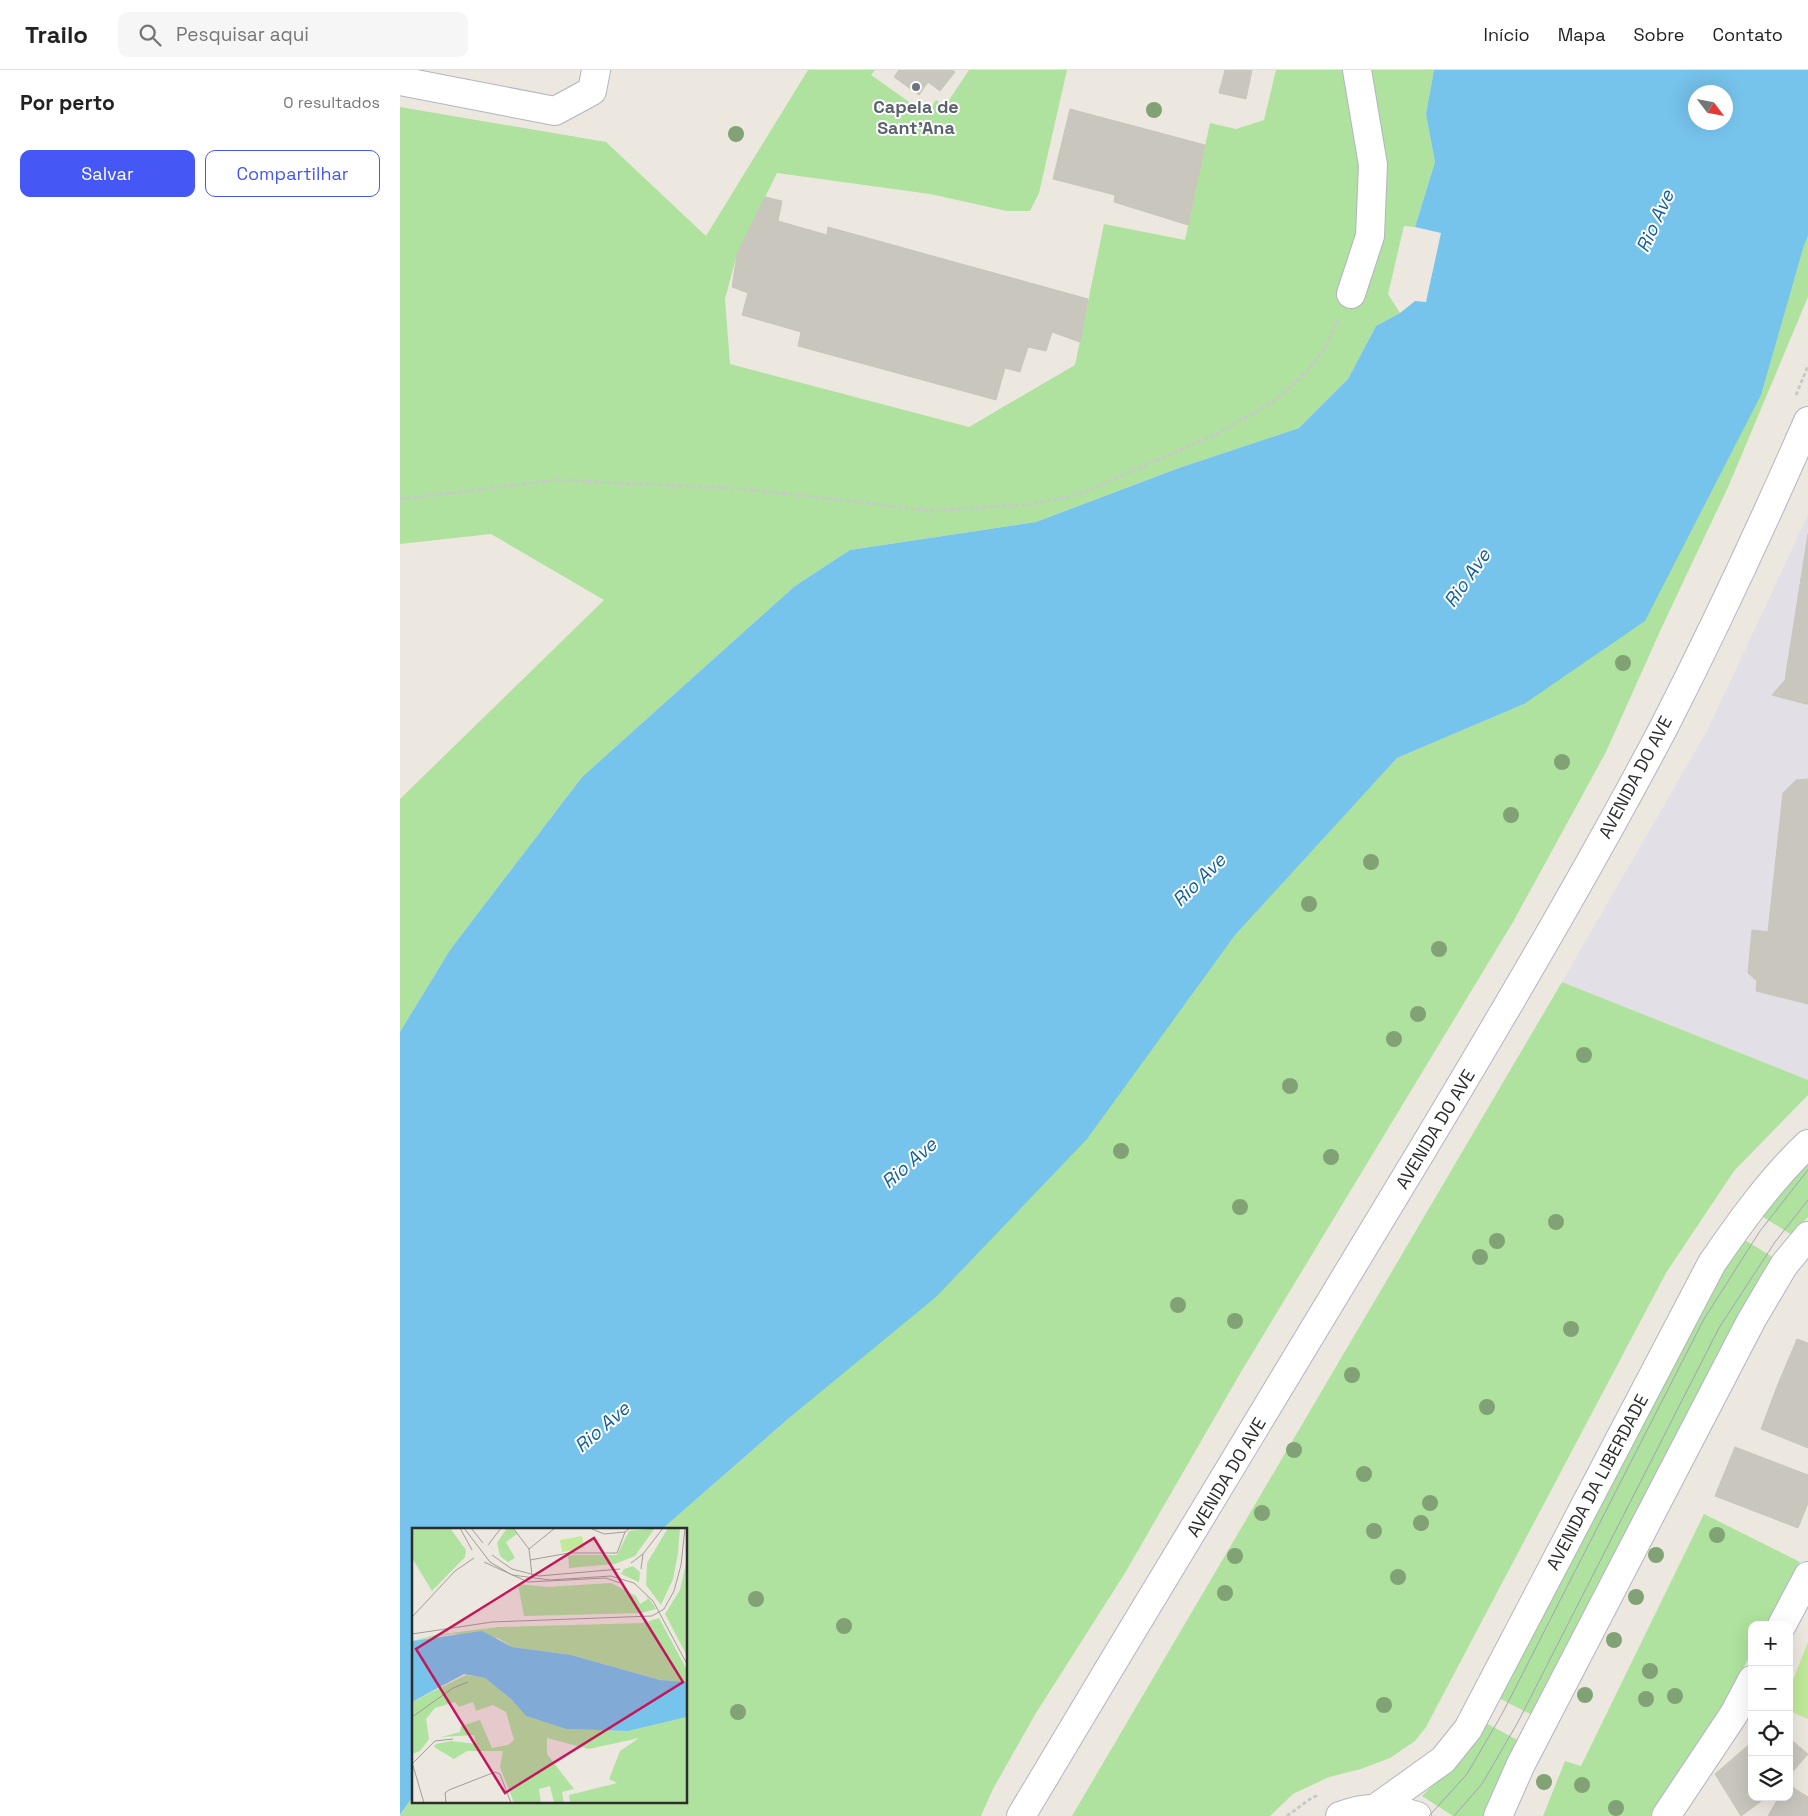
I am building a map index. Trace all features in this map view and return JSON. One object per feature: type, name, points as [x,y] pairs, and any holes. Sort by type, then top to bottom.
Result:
[{"type":"street","points":[[400,81],[555,111],[592,92],[596,70]]},
{"type":"street","points":[[1351,294],[1370,236],[1373,165],[1357,70]]},
{"type":"street","name":"AVENIDA DO AVE","points":[[1022,1816],[1330,1306],[1567,903],[1663,727],[1773,502],[1808,421]]},
{"type":"street","name":"AVENIDA DA LIBERDADE","points":[[1376,1808],[1443,1760],[1468,1729],[1712,1263],[1740,1223],[1791,1160],[1808,1144]]},
{"type":"street","points":[[1498,1816],[1521,1764],[1751,1321],[1784,1265],[1808,1236]]},
{"type":"street","points":[[1784,1621],[1808,1576]]},
{"type":"street","points":[[1666,1816],[1734,1714],[1748,1688]]},
{"type":"street","points":[[1340,1816],[1376,1808],[1402,1810],[1417,1816]]},
{"type":"path","points":[[400,499],[557,480],[746,489],[933,511],[1031,504],[1080,494],[1220,433],[1274,401],[1306,373],[1325,348],[1351,294]]},
{"type":"shaded area","points":[[1808,515],[1808,1080],[1562,982],[1708,729]]},
{"type":"green space","points":[[808,70],[875,70],[871,75],[926,114],[936,100],[945,106],[969,70],[1067,70],[1039,193],[1030,211],[1007,211],[930,194],[777,173],[737,254],[725,299],[730,364],[969,427],[1075,365],[1104,224],[1185,240],[1210,123],[1236,129],[1264,120],[1276,70],[1434,70],[1426,114],[1435,162],[1415,227],[1404,226],[1388,294],[1400,313],[1376,326],[1348,379],[1299,428],[1179,468],[1036,522],[850,550],[795,586],[582,777],[450,950],[400,1032],[400,799],[604,600],[491,534],[400,544],[400,107],[606,142],[706,236]]},
{"type":"green space","points":[[1808,236],[1808,297],[1729,485],[1661,629],[1606,752],[1513,922],[1241,1372],[1125,1573],[1036,1713],[993,1789],[981,1816],[400,1816],[412,1798],[412,1804],[688,1804],[688,1528],[663,1528],[789,1418],[1397,758],[1524,704]]},
{"type":"green space","points":[[1562,982],[1808,1080],[1808,1095],[1734,1171],[1666,1273],[1426,1727],[1415,1741],[1390,1758],[1361,1769],[1329,1777],[1293,1794],[1270,1816],[1072,1816]]},
{"type":"green space","points":[[1808,1158],[1808,1217],[1792,1235],[1760,1215]]},
{"type":"green space","points":[[1740,1237],[1779,1261],[1536,1717],[1493,1695]]},
{"type":"green space","points":[[1704,1514],[1800,1562],[1768,1621],[1748,1621],[1748,1660],[1732,1690],[1651,1816],[1543,1816],[1565,1761],[1581,1766]]},
{"type":"green space","points":[[1808,1642],[1808,1719],[1793,1713],[1793,1680]]},
{"type":"green space","points":[[1482,1721],[1523,1743],[1486,1816],[1453,1816],[1422,1796],[1444,1774]]},
{"type":"water","name":"Rio Ave","points":[[1434,70],[1808,70],[1808,236],[1761,395],[1645,621],[1524,704],[1397,758],[1235,935],[1087,1139],[936,1297],[789,1418],[663,1528],[412,1528],[412,1798],[400,1815],[400,1032],[450,950],[582,777],[795,586],[850,550],[1036,522],[1179,468],[1299,428],[1348,379],[1376,326],[1400,313],[1415,301],[1426,302],[1441,233],[1415,227],[1435,162],[1426,114]]},
{"type":"building","name":"Capela de Sant'Ana","points":[[899,70],[952,70],[955,72],[940,91],[928,82],[919,95],[894,77]]},
{"type":"building","points":[[1225,70],[1252,70],[1246,99],[1219,93]]},
{"type":"building","points":[[1070,109],[1205,145],[1188,225],[1114,202],[1115,195],[1053,179]]},
{"type":"building","points":[[765,197],[782,201],[778,221],[827,235],[828,227],[1088,299],[1080,342],[1052,332],[1046,351],[1028,347],[1020,372],[1005,368],[996,400],[798,346],[801,332],[742,315],[748,293],[732,287],[737,254]]},
{"type":"building","points":[[1808,534],[1808,704],[1806,704],[1772,695],[1785,680]]},
{"type":"building","points":[[1808,779],[1808,1004],[1756,991],[1757,981],[1748,973],[1752,930],[1768,932],[1783,793],[1796,780]]},
{"type":"building","points":[[1797,1339],[1808,1343],[1808,1396],[1778,1384]]},
{"type":"building","points":[[1778,1384],[1808,1396],[1808,1448],[1761,1429]]},
{"type":"building","points":[[1735,1447],[1808,1475],[1808,1503],[1798,1528],[1715,1496]]},
{"type":"building","points":[[1793,1741],[1808,1754],[1793,1771]]},
{"type":"building","points":[[1748,1745],[1748,1801],[1762,1801],[1741,1816],[1715,1774]]},
{"type":"building","points":[[1793,1788],[1808,1797],[1808,1816],[1768,1816],[1777,1801],[1793,1801]]},
{"type":"tram line","points":[[1429,1816],[1467,1774],[1502,1714],[1704,1319],[1760,1231],[1808,1170]]},
{"type":"tram line","points":[[1454,1816],[1482,1784],[1518,1722],[1719,1328],[1775,1242],[1808,1200]]},
{"type":"place","name":"Capela de Sant'Ana","points":[[916,87]]}]
